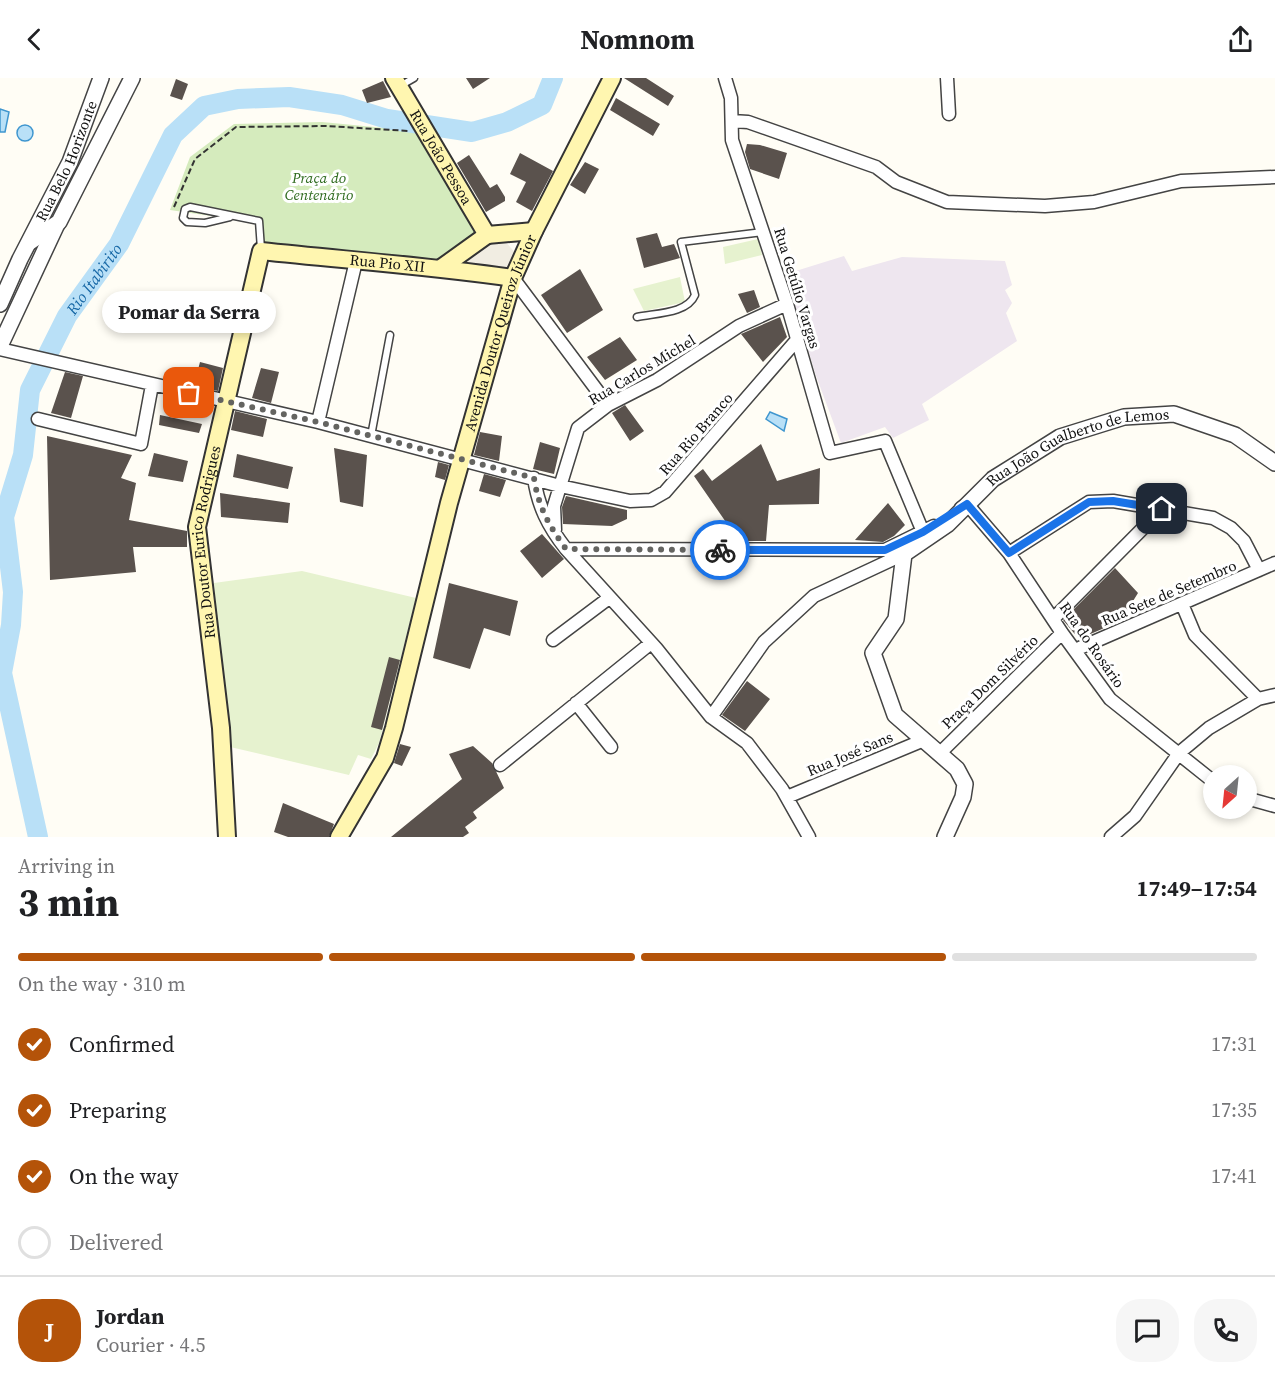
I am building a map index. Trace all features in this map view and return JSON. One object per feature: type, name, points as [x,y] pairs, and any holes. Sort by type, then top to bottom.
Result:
[{"type":"main road","name":"Avenida Doutor Queiroz Júnior","points":[[339,837],[388,748],[462,460],[513,278],[534,231],[612,78]]},
{"type":"main road","name":"Rua João Pessoa","points":[[402,84],[426,132],[487,235]]},
{"type":"main road","points":[[441,268],[487,235],[534,231]]},
{"type":"main road","name":"Rua Pio XII","points":[[261,250],[441,268],[513,278]]},
{"type":"main road","name":"Rua Doutor Eurico Rodrigues","points":[[227,837],[221,728],[197,526],[261,250]]},
{"type":"street","name":"Rua Belo Horizonte","points":[[0,304],[70,162],[101,78]]},
{"type":"street","name":"Rua Belo Horizonte","points":[[28,244],[58,222],[132,78]]},
{"type":"street","name":"Rua Getúlio Vargas","points":[[725,78],[731,98],[732,140],[787,304],[830,453],[885,441],[923,532]]},
{"type":"street","points":[[731,98],[736,78]]},
{"type":"street","points":[[947,78],[949,114]]},
{"type":"street","points":[[732,121],[748,122],[876,167],[896,182],[947,202],[1045,206],[1094,202],[1181,182],[1275,177]]},
{"type":"street","points":[[0,347],[58,222],[70,162]]},
{"type":"street","points":[[318,422],[356,261]]},
{"type":"street","points":[[513,278],[608,405]]},
{"type":"street","name":"Rua Carlos Michel","points":[[555,535],[554,506],[578,428],[608,405],[657,380],[739,326],[787,304]]},
{"type":"street","name":"Rua Rio Branco","points":[[0,347],[15,354],[318,422],[560,486],[630,501],[651,500],[665,492],[796,341]]},
{"type":"street","points":[[38,419],[141,444],[152,385]]},
{"type":"street","name":"Rua João Gualberto de Lemos","points":[[711,717],[764,642],[814,596],[904,554],[948,524],[993,479],[1060,437],[1124,417],[1174,414],[1235,435],[1275,462]]},
{"type":"street","points":[[534,478],[538,503],[555,535],[653,646],[711,717],[747,743],[787,797],[809,837]]},
{"type":"street","points":[[1009,553],[1089,502],[1113,501],[1213,518],[1231,528],[1244,541],[1259,570]]},
{"type":"street","points":[[566,549],[885,550],[923,532],[967,504]]},
{"type":"street","name":"Rua do Rosário","points":[[967,504],[1009,553],[1062,633],[1110,699],[1203,773]]},
{"type":"street","points":[[1054,618],[1162,509]]},
{"type":"street","points":[[904,554],[896,619],[873,653],[895,715],[957,769],[964,784],[963,797],[945,837]]},
{"type":"street","name":"Rua Sete de Setembro","points":[[1075,651],[1275,563]]},
{"type":"street","points":[[553,640],[609,598]]},
{"type":"street","points":[[1182,604],[1194,635],[1258,699]]},
{"type":"street","name":"Praça Dom Silvério","points":[[940,753],[1062,633]]},
{"type":"street","points":[[500,765],[653,646]]},
{"type":"street","points":[[1111,837],[1135,816],[1179,753],[1209,728],[1258,699],[1275,694]]},
{"type":"street","points":[[576,704],[611,747]]},
{"type":"street","name":"Rua José Sans","points":[[787,797],[924,740]]},
{"type":"street","points":[[1257,801],[1275,806]]},
{"type":"lane","points":[[230,217],[205,223],[187,222],[183,218],[184,209],[190,207],[230,217],[259,221],[261,250]]},
{"type":"lane","points":[[637,317],[684,307],[692,301],[695,295],[681,242],[764,232]]},
{"type":"lane","points":[[371,436],[390,335]]},
{"type":"path","points":[[174,207],[195,159],[236,126],[326,126],[426,132]]},
{"type":"shaded area","points":[[488,238],[505,241],[517,255],[507,274],[462,264]]},
{"type":"shaded area","points":[[844,256],[852,271],[902,257],[1005,261],[1012,285],[1005,290],[1012,303],[1006,313],[1017,341],[922,404],[929,420],[893,438],[885,427],[841,443],[815,373],[786,274]]},
{"type":"green space","name":"Praça do Centenário","points":[[322,122],[416,131],[478,235],[437,261],[257,246],[259,223],[170,210],[190,157],[234,124]]},
{"type":"green space","points":[[758,239],[762,255],[725,264],[723,247]]},
{"type":"green space","points":[[680,277],[685,302],[644,311],[633,289]]},
{"type":"green space","points":[[302,571],[416,598],[379,743],[371,759],[358,755],[349,775],[226,746],[214,583]]},
{"type":"water","points":[[0,109],[9,112],[5,132],[0,132]]},
{"type":"water","points":[[25,125],[31,127],[33,133],[31,139],[25,141],[19,139],[17,133],[19,127]]},
{"type":"water","points":[[770,412],[787,419],[784,431],[766,419]]},
{"type":"building","points":[[466,78],[490,78],[473,89]]},
{"type":"building","points":[[624,78],[646,78],[674,96],[668,106]]},
{"type":"building","points":[[176,79],[188,84],[182,100],[170,96]]},
{"type":"building","points":[[383,81],[391,97],[367,103],[362,90]]},
{"type":"building","points":[[616,98],[660,124],[653,136],[610,110]]},
{"type":"building","points":[[747,144],[760,145],[787,153],[779,179],[750,169],[745,152]]},
{"type":"building","points":[[520,153],[553,171],[532,211],[516,202],[526,182],[510,174]]},
{"type":"building","points":[[469,155],[490,188],[497,184],[505,197],[505,201],[486,212],[457,163]]},
{"type":"building","points":[[585,162],[599,169],[585,194],[570,185]]},
{"type":"building","points":[[657,233],[662,247],[674,244],[680,258],[644,268],[636,238]]},
{"type":"building","points":[[580,269],[603,310],[567,333],[541,295]]},
{"type":"building","points":[[754,290],[760,307],[747,313],[738,294]]},
{"type":"building","points":[[780,317],[787,337],[763,362],[741,334]]},
{"type":"building","points":[[620,337],[637,360],[605,380],[587,357]]},
{"type":"building","points":[[200,362],[223,368],[218,391],[194,385]]},
{"type":"building","points":[[261,368],[279,372],[271,403],[252,398]]},
{"type":"building","points":[[65,372],[83,376],[71,418],[51,413]]},
{"type":"building","points":[[625,405],[644,431],[630,441],[612,413]]},
{"type":"building","points":[[235,411],[267,419],[263,437],[231,430]]},
{"type":"building","points":[[160,415],[202,424],[199,433],[159,425]]},
{"type":"building","points":[[480,432],[502,436],[499,461],[474,455]]},
{"type":"building","points":[[47,436],[132,455],[121,478],[136,483],[129,520],[187,531],[187,547],[133,547],[136,572],[50,580]]},
{"type":"building","points":[[540,442],[560,448],[554,474],[533,469]]},
{"type":"building","points":[[761,444],[777,481],[820,468],[819,504],[769,505],[766,541],[739,541],[694,476],[703,469],[712,481]]},
{"type":"building","points":[[334,448],[367,455],[363,507],[340,502]]},
{"type":"building","points":[[154,453],[188,461],[183,482],[148,476]]},
{"type":"building","points":[[237,454],[293,467],[288,489],[233,477]]},
{"type":"building","points":[[438,462],[449,465],[445,480],[435,477]]},
{"type":"building","points":[[484,474],[506,480],[500,497],[479,491]]},
{"type":"building","points":[[220,493],[290,503],[288,523],[221,517]]},
{"type":"building","points":[[566,496],[627,510],[627,519],[612,526],[563,524],[562,507]]},
{"type":"building","points":[[888,503],[905,525],[894,536],[883,542],[855,540]]},
{"type":"building","points":[[542,534],[564,559],[542,578],[520,551]]},
{"type":"building","points":[[1115,568],[1138,593],[1125,614],[1102,629],[1079,639],[1063,620]]},
{"type":"building","points":[[449,583],[518,601],[510,636],[484,628],[470,669],[433,658]]},
{"type":"building","points":[[389,657],[400,660],[382,730],[371,727]]},
{"type":"building","points":[[747,681],[770,699],[745,731],[722,715]]},
{"type":"building","points":[[400,744],[411,747],[402,766],[394,763]]},
{"type":"building","points":[[473,746],[492,763],[504,788],[473,812],[477,818],[465,827],[469,833],[463,837],[391,837],[462,779],[449,754]]},
{"type":"building","points":[[283,803],[334,824],[329,837],[288,837],[274,832]]},
{"type":"waterway","name":"Rio Itabirito","points":[[38,837],[2,673],[11,625],[13,592],[4,517],[23,455],[30,390],[67,316],[119,244],[173,135],[204,106],[238,99],[289,97],[342,105],[387,119],[472,132],[507,122],[542,105],[553,78]]},
{"type":"way so far","points":[[189,393],[318,422],[534,478],[538,503],[552,531],[566,549],[720,550]]},
{"type":"place","name":"Pomar da Serra","points":[[189,393]]},
{"type":"route","points":[[720,550],[841,552],[885,550],[923,532],[967,504],[1009,553],[1089,502],[1113,501],[1162,509]]}]
